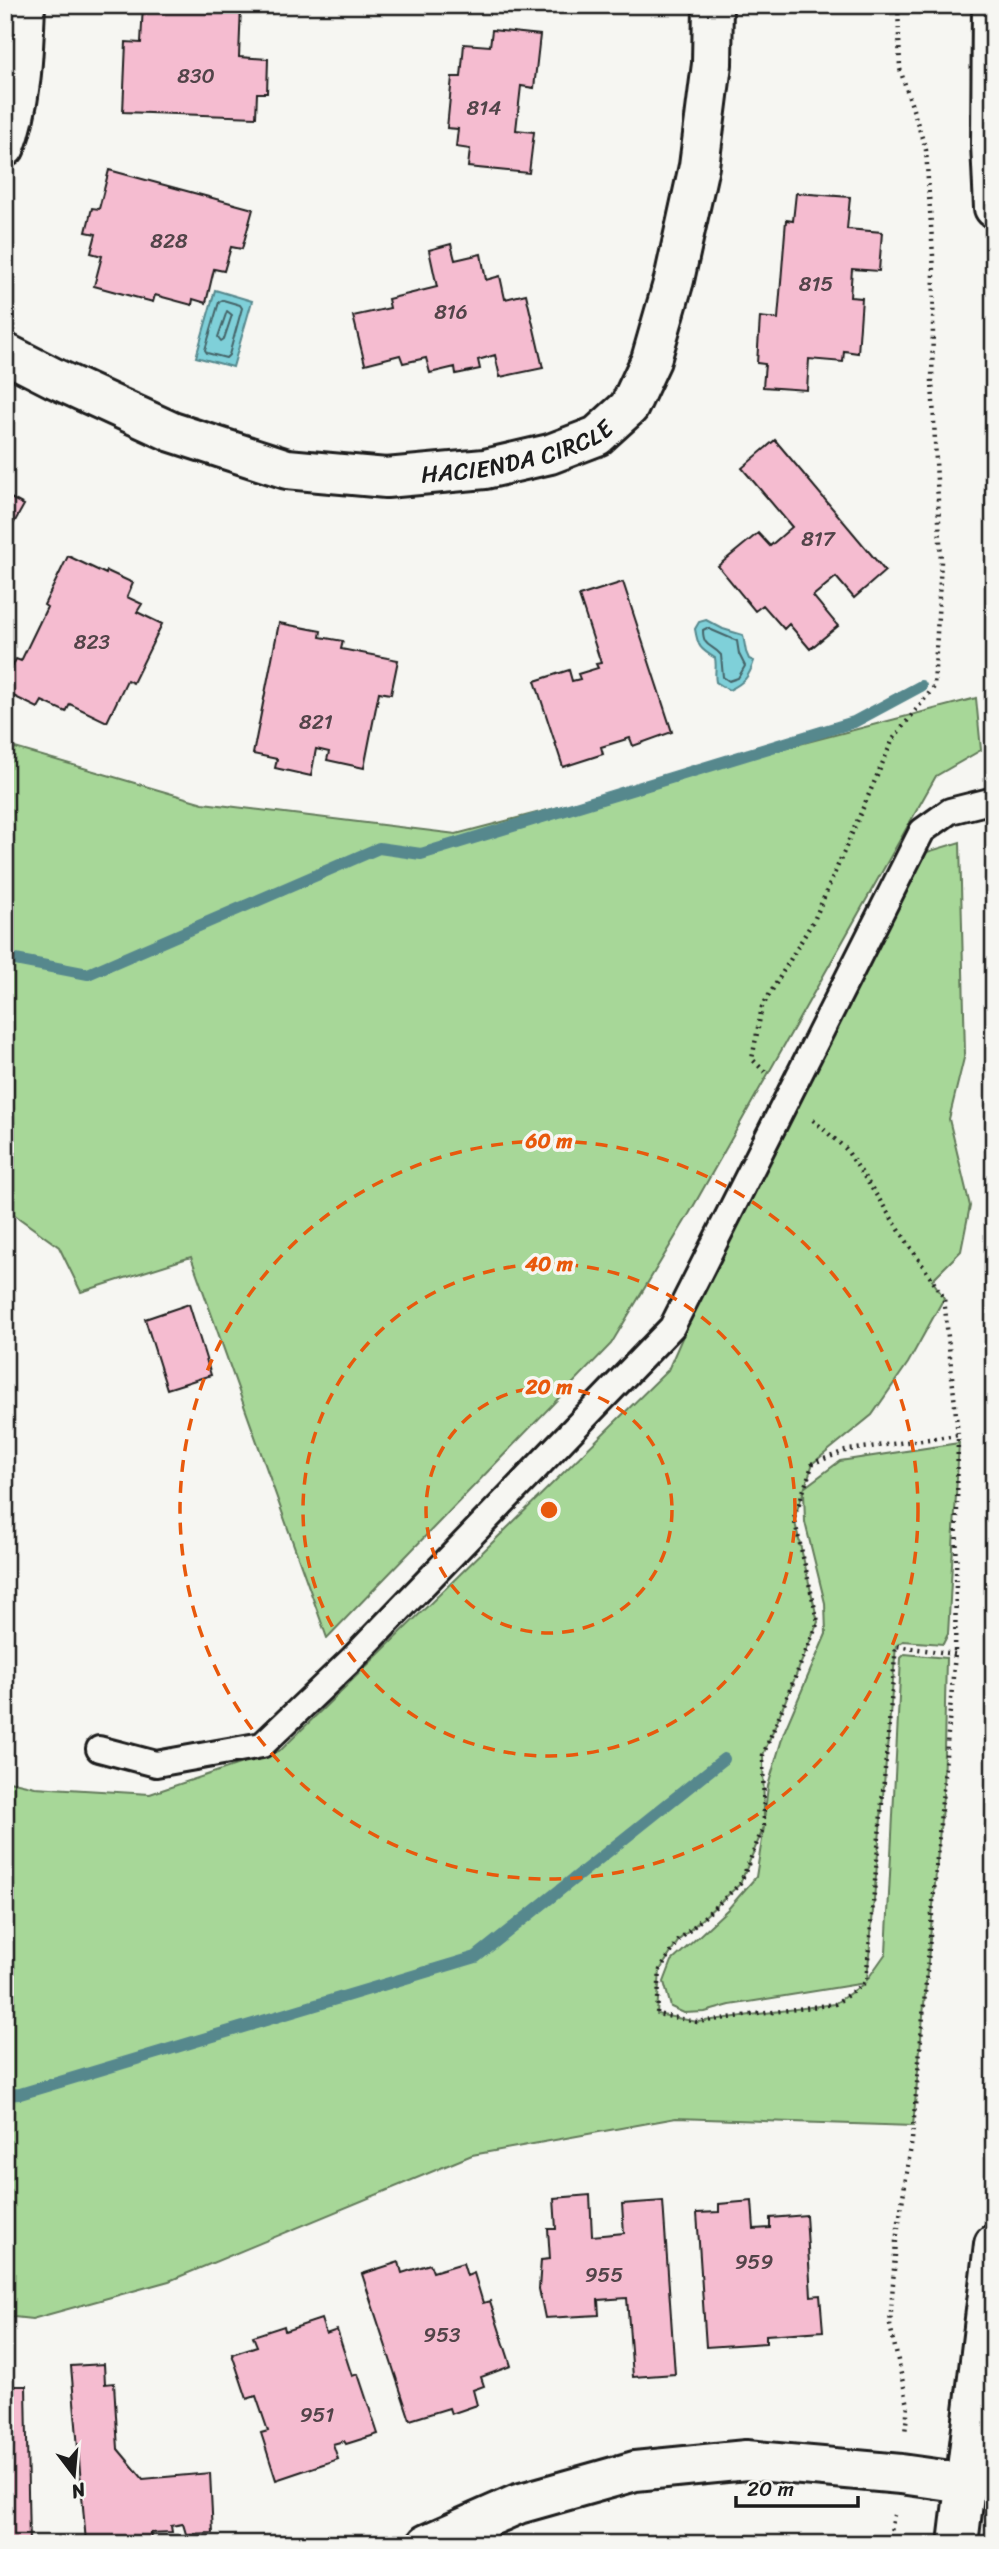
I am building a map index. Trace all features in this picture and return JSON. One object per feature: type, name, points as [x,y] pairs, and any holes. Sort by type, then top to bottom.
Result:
[{"type":"street","points":[[5,147],[14,122],[23,68],[25,5]]},
{"type":"street","name":"HACIENDA CIRCLE","points":[[5,353],[172,432],[287,469],[386,478],[485,469],[550,454],[597,436],[629,407],[651,360],[674,280],[699,166],[712,64],[713,5]]},
{"type":"street","points":[[992,5],[990,144],[994,208]]},
{"type":"street","points":[[958,2544],[994,2244]]},
{"type":"street","points":[[427,2544],[518,2504],[635,2471],[746,2460],[901,2474],[965,2483]]},
{"type":"lane","points":[[99,1749],[156,1764],[262,1745],[353,1658],[672,1327],[922,831],[950,811],[994,800]]},
{"type":"path","points":[[889,2544],[901,2474],[908,2405],[890,2325],[891,2301],[896,2241],[912,2140],[955,1654],[958,1435],[944,1298],[846,1149],[788,1097],[752,1059],[762,1007],[816,918],[893,739],[934,687],[941,561],[932,381],[934,271],[926,150],[900,69],[898,5]]},
{"type":"path","points":[[955,1654],[896,1646],[866,1982],[835,2004],[697,2022],[657,2014],[660,1970],[679,1940],[740,1884],[764,1826],[763,1755],[818,1622],[794,1518],[813,1463],[848,1450],[958,1435]]},
{"type":"green space","points":[[976,698],[981,750],[936,776],[689,1214],[611,1344],[327,1638],[191,1257],[81,1292],[59,1247],[5,1208],[5,745],[203,803],[456,834]]},
{"type":"green space","points":[[960,842],[965,1054],[949,1119],[970,1206],[961,1251],[932,1280],[944,1298],[908,1363],[872,1415],[813,1463],[805,1487],[840,1461],[959,1443],[948,1634],[943,1644],[903,1641],[896,1646],[867,1980],[886,1953],[901,1658],[905,1654],[946,1658],[943,1796],[913,2126],[676,2118],[472,2155],[169,2281],[32,2319],[5,2316],[5,1780],[35,1787],[150,1794],[281,1750],[668,1370],[788,1097],[927,852]],"holes":[[[804,1491],[805,1522],[825,1603],[826,1634],[784,1732],[768,1786],[764,1820],[763,1755],[818,1622],[794,1518]],[[764,1827],[756,1877],[728,1909],[672,1961],[664,1982],[671,2007],[684,2013],[705,2012],[730,2005],[865,1983],[834,2004],[697,2022],[657,2014],[660,1970],[679,1940],[740,1884]]]},
{"type":"water","points":[[215,290],[252,301],[233,367],[196,357]]},
{"type":"water","points":[[706,620],[743,635],[746,652],[749,659],[754,661],[745,679],[729,690],[716,682],[715,658],[700,647],[697,640],[695,629],[699,622]]},
{"type":"building","points":[[143,5],[241,5],[239,57],[268,59],[267,93],[257,93],[256,117],[123,112],[126,42],[141,43]]},
{"type":"building","points":[[492,30],[540,35],[534,88],[521,86],[516,130],[534,132],[529,173],[468,167],[470,149],[456,147],[458,129],[447,128],[452,77],[461,77],[464,44],[490,46]]},
{"type":"building","points":[[109,170],[253,209],[242,249],[231,247],[224,271],[214,269],[206,303],[193,299],[192,305],[155,295],[153,302],[94,286],[102,256],[91,253],[96,234],[86,232],[92,208],[99,209]]},
{"type":"building","points":[[796,193],[850,197],[847,229],[882,232],[879,271],[852,269],[850,297],[862,298],[858,353],[844,351],[843,362],[809,359],[807,390],[763,387],[765,364],[757,363],[760,317],[778,319],[786,220],[793,221]]},
{"type":"building","points":[[451,244],[455,260],[481,254],[486,280],[500,276],[505,299],[526,294],[543,368],[500,377],[495,355],[478,360],[480,369],[456,374],[455,367],[430,373],[426,358],[403,363],[400,355],[365,364],[353,316],[390,308],[388,299],[437,287],[429,250]]},
{"type":"building","points":[[775,440],[885,571],[854,598],[836,577],[813,596],[838,626],[810,649],[789,624],[784,629],[763,605],[755,611],[718,566],[758,533],[770,546],[792,527],[742,468]]},
{"type":"building","points":[[5,495],[24,505],[5,539]]},
{"type":"building","points":[[68,556],[133,583],[127,597],[142,604],[137,612],[162,624],[133,683],[127,680],[107,722],[70,704],[66,712],[42,701],[38,708],[5,692],[5,681],[16,659],[21,661]]},
{"type":"building","points":[[623,582],[672,732],[633,746],[630,738],[601,747],[603,754],[563,767],[535,681],[569,670],[572,681],[580,679],[578,674],[598,668],[596,664],[601,663],[579,596]]},
{"type":"building","points":[[279,623],[321,631],[320,637],[343,641],[341,649],[398,660],[391,694],[379,692],[364,768],[327,760],[329,752],[316,749],[311,776],[275,768],[277,759],[253,754]]},
{"type":"building","points":[[189,1304],[211,1375],[167,1389],[145,1319]]},
{"type":"building","points":[[590,2195],[592,2236],[624,2233],[622,2204],[663,2201],[675,2374],[633,2377],[627,2298],[598,2300],[599,2315],[545,2318],[539,2289],[541,2260],[550,2259],[548,2229],[556,2229],[554,2198]]},
{"type":"building","points":[[752,2201],[754,2229],[770,2228],[770,2218],[806,2215],[811,2296],[820,2295],[823,2331],[766,2335],[766,2343],[706,2347],[697,2213],[719,2212],[719,2204]]},
{"type":"building","points":[[399,2262],[402,2273],[430,2264],[433,2272],[463,2263],[467,2276],[474,2273],[483,2303],[490,2301],[511,2366],[481,2377],[484,2386],[473,2390],[477,2405],[451,2414],[449,2408],[410,2420],[362,2274]]},
{"type":"building","points":[[321,2319],[326,2334],[337,2330],[352,2376],[358,2374],[378,2434],[346,2444],[344,2441],[333,2444],[338,2459],[276,2480],[261,2433],[268,2431],[256,2396],[247,2399],[232,2354],[257,2346],[253,2336],[284,2326],[285,2331]]},
{"type":"building","points":[[104,2364],[105,2384],[114,2383],[118,2449],[143,2479],[210,2473],[213,2533],[186,2534],[183,2524],[171,2526],[172,2532],[150,2533],[151,2539],[86,2542],[71,2366]]},
{"type":"building","points":[[5,2386],[26,2386],[29,2544],[5,2544]]},
{"type":"waterway","points":[[5,958],[88,974],[379,848],[421,854],[854,722],[921,686]]},
{"type":"waterway","points":[[5,2095],[20,2094],[476,1957],[724,1759]]}]
